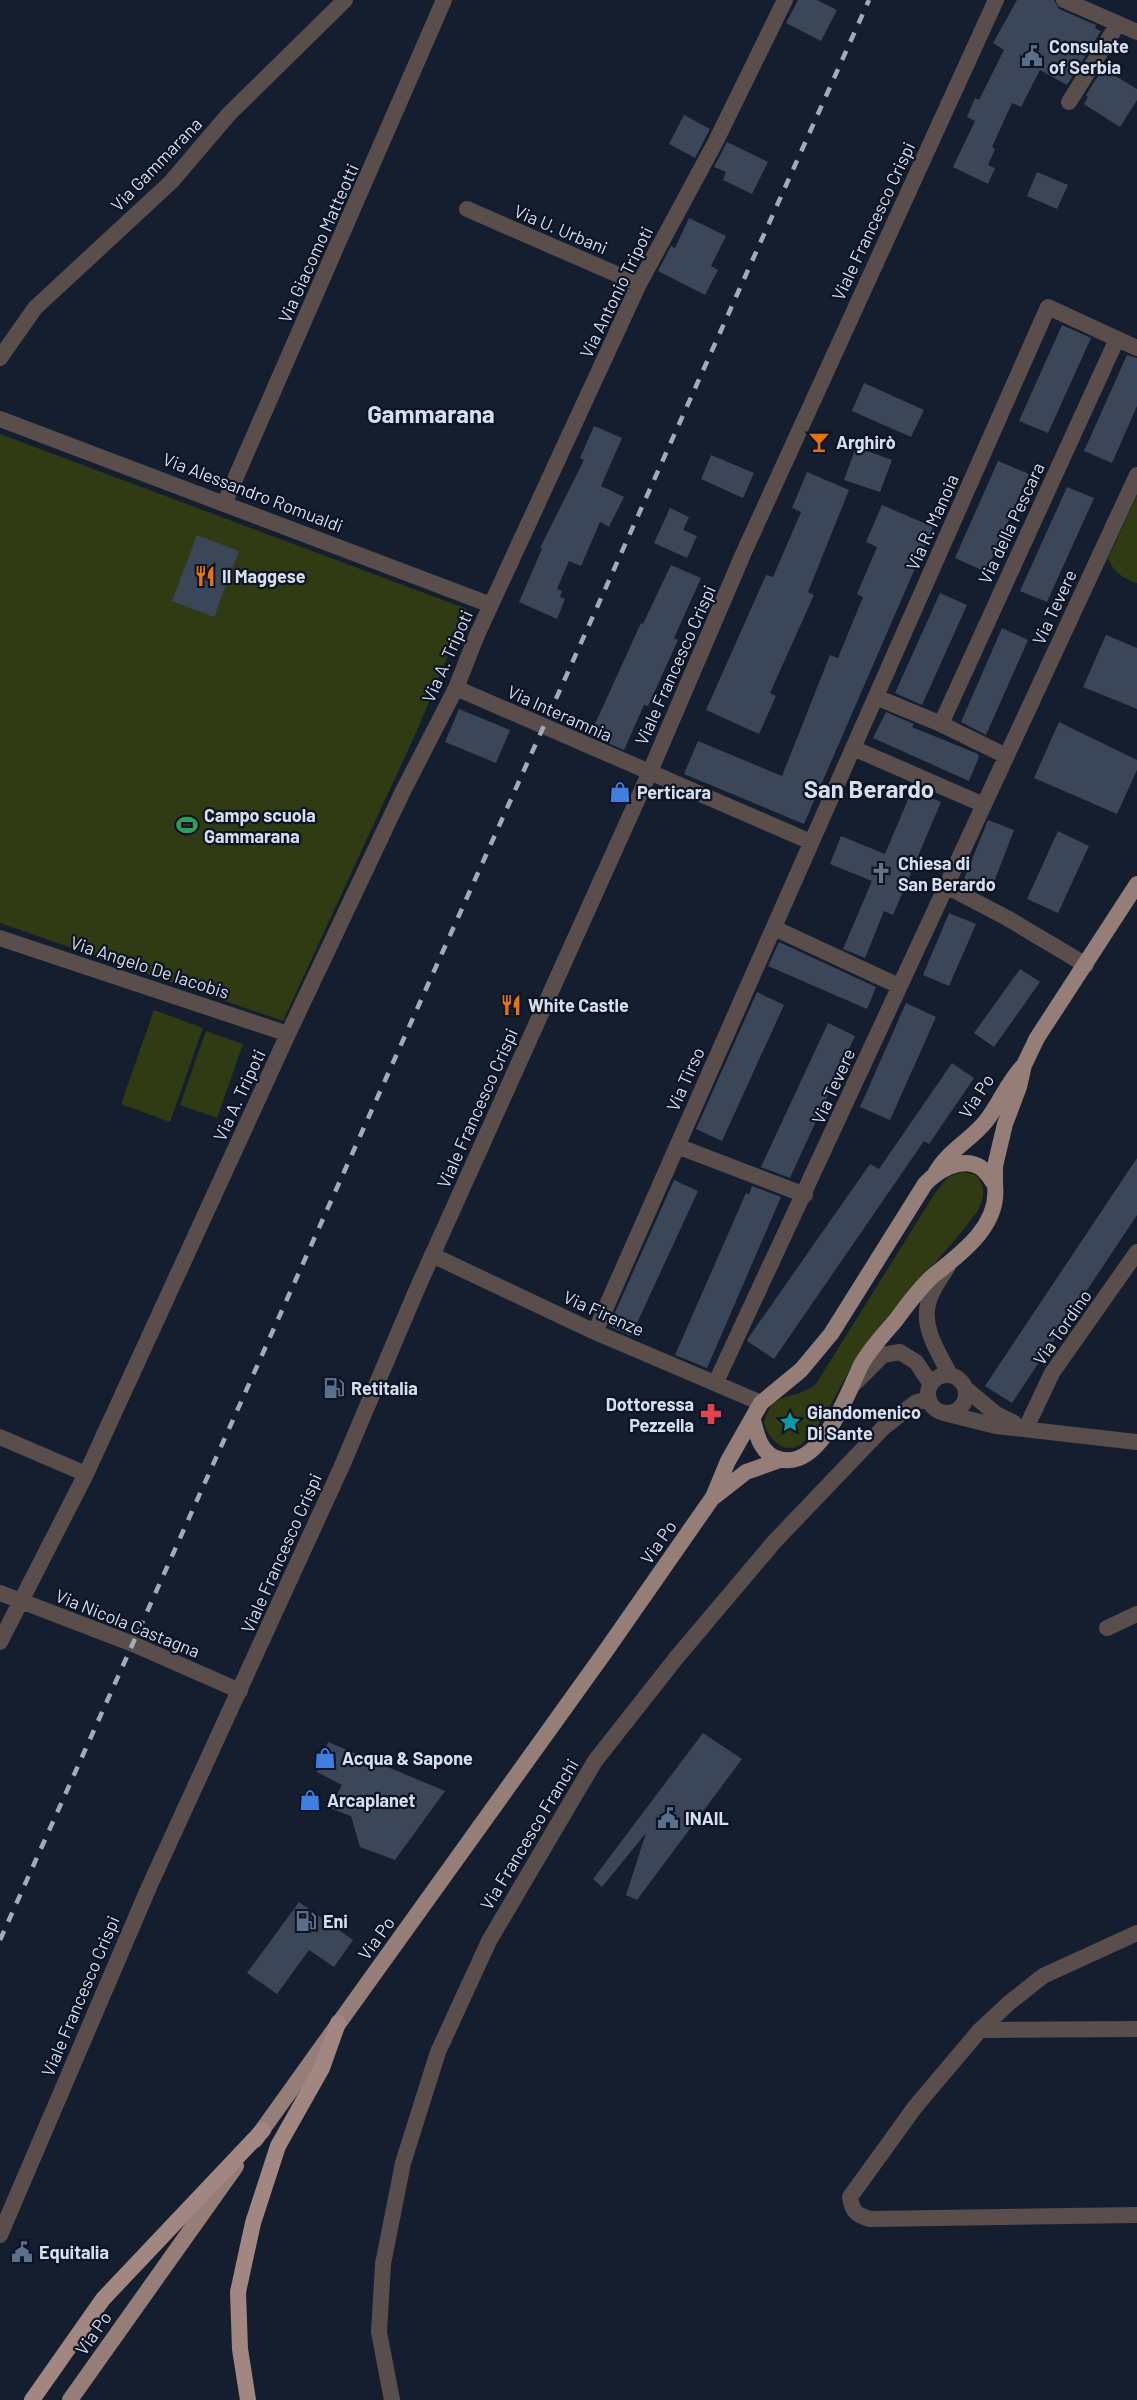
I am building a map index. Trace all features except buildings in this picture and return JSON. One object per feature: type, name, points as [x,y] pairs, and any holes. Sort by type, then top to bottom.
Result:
[{"type":"highway","points":[[248,2400],[238,2320],[238,2292],[245,2256],[278,2146],[322,2068],[338,2023]]},
{"type":"highway","points":[[32,2400],[103,2299],[263,2130]]},
{"type":"main road","name":"Via Po","points":[[713,1497],[746,1472],[780,1460],[800,1458],[815,1449],[855,1383],[861,1366],[912,1299],[934,1275],[948,1266],[992,1216],[999,1145],[1019,1088],[1024,1065],[1037,1038],[1137,884]]},
{"type":"main road","name":"Via Po","points":[[1089,960],[1137,900]]},
{"type":"main road","name":"Via Po","points":[[70,2400],[338,2023],[526,1764],[713,1497],[728,1461],[761,1403],[801,1370],[831,1334],[911,1205],[944,1159],[973,1136],[988,1119],[1008,1082],[1024,1065]]},
{"type":"main road","points":[[936,1173],[955,1165],[973,1165],[981,1167],[995,1185]]},
{"type":"main road","points":[[753,1420],[760,1443],[772,1456],[780,1460]]},
{"type":"street","name":"Via Gammarana","points":[[0,358],[35,308],[171,182],[229,114],[345,0]]},
{"type":"street","name":"Via Giacomo Matteotti","points":[[225,502],[444,0]]},
{"type":"street","name":"Via Antonio Tripoti","points":[[491,605],[639,284],[715,143],[785,0]]},
{"type":"street","name":"Viale Francesco Crispi","points":[[0,2235],[144,1898],[240,1690],[432,1255],[649,774],[777,479],[996,0]]},
{"type":"street","points":[[1064,0],[1137,32]]},
{"type":"street","points":[[1069,102],[1118,24]]},
{"type":"street","name":"Via U. Urbani","points":[[467,209],[639,284]]},
{"type":"street","name":"Via R. Manoia","points":[[811,842],[1048,307],[1137,348]]},
{"type":"street","name":"Via della Pescara","points":[[941,724],[1117,339]]},
{"type":"street","name":"Via Alessandro Romualdi","points":[[0,419],[225,502],[491,605]]},
{"type":"street","name":"Via Tevere","points":[[716,1382],[805,1195],[899,986],[1137,475]]},
{"type":"street","name":"Via A. Tripoti","points":[[0,1642],[86,1474],[288,1034],[402,793],[456,688],[491,605]]},
{"type":"street","name":"Via Interamnia","points":[[456,688],[649,774],[811,842]]},
{"type":"street","points":[[876,697],[941,724],[1006,756]]},
{"type":"street","points":[[853,748],[984,804]]},
{"type":"street","name":"Via Tirso","points":[[595,1332],[811,842]]},
{"type":"street","points":[[946,886],[1089,960]]},
{"type":"street","points":[[774,928],[899,986]]},
{"type":"street","name":"Via Angelo De Iacobis","points":[[0,938],[288,1034]]},
{"type":"street","points":[[677,1146],[805,1195]]},
{"type":"street","name":"Via Tordino","points":[[1026,1428],[1052,1373],[1137,1252]]},
{"type":"street","name":"Via Firenze","points":[[432,1255],[595,1332],[761,1403]]},
{"type":"street","points":[[948,1266],[928,1302],[927,1321],[931,1337],[950,1375]]},
{"type":"street","points":[[855,1383],[884,1355],[900,1352],[916,1362],[934,1409],[944,1413],[996,1426],[1137,1442]]},
{"type":"street","points":[[929,1391],[939,1376],[950,1375],[960,1380],[966,1389],[996,1414],[1026,1428]]},
{"type":"street","points":[[944,1413],[961,1407],[967,1396],[966,1389]]},
{"type":"street","name":"Via Francesco Franchi","points":[[392,2400],[379,2332],[383,2264],[403,2163],[438,2052],[489,1941],[595,1761],[677,1657],[774,1542],[883,1428],[929,1391]]},
{"type":"street","points":[[0,1437],[86,1474]]},
{"type":"street","name":"Via Nicola Castagna","points":[[0,1593],[133,1644],[240,1690]]},
{"type":"street","points":[[1107,1628],[1137,1614]]},
{"type":"street","points":[[1137,1934],[1043,1976],[1009,2002],[980,2030],[915,2107],[850,2197],[852,2209],[858,2216],[882,2219],[1137,2215]]},
{"type":"street","points":[[980,2030],[1137,2030]]},
{"type":"green space","name":"Campo scuola Gammarana","points":[[0,434],[467,609],[419,726],[283,1021],[0,923]]},
{"type":"green space","points":[[1137,495],[1136,583],[1119,574],[1108,558]]},
{"type":"green space","points":[[154,1010],[203,1028],[170,1122],[121,1104]]},
{"type":"green space","points":[[206,1031],[243,1044],[217,1118],[180,1105]]},
{"type":"green space","points":[[963,1172],[976,1175],[982,1184],[983,1198],[977,1212],[871,1338],[857,1357],[808,1439],[794,1448],[777,1443],[769,1434],[764,1423],[772,1405],[778,1400],[800,1393],[816,1384],[935,1193],[948,1177]]},
{"type":"railway","points":[[0,1940],[869,0]]},
{"type":"place","name":"Consulate of Serbia","points":[[1032,56]]},
{"type":"place","name":"Arghirò","points":[[819,442]]},
{"type":"place","name":"Il Maggese","points":[[205,576]]},
{"type":"place","name":"Perticara","points":[[620,792]]},
{"type":"place","name":"Campo scuola Gammarana","points":[[187,825]]},
{"type":"place","name":"Chiesa di San Berardo","points":[[881,873]]},
{"type":"place","name":"White Castle","points":[[511,1005]]},
{"type":"place","name":"Retitalia","points":[[334,1388]]},
{"type":"place","name":"Dottoressa Pezzella","points":[[711,1414]]},
{"type":"place","name":"Giandomenico Di Sante","points":[[790,1422]]},
{"type":"place","name":"Acqua & Sapone","points":[[325,1758]]},
{"type":"place","name":"Arcaplanet","points":[[310,1800]]},
{"type":"place","name":"INAIL","points":[[668,1818]]},
{"type":"place","name":"Eni","points":[[306,1921]]},
{"type":"place","name":"Equitalia","points":[[22,2252]]},
{"type":"district","name":"Gammarana","points":[[431,413]]},
{"type":"district","name":"San Berardo","points":[[869,788]]}]
